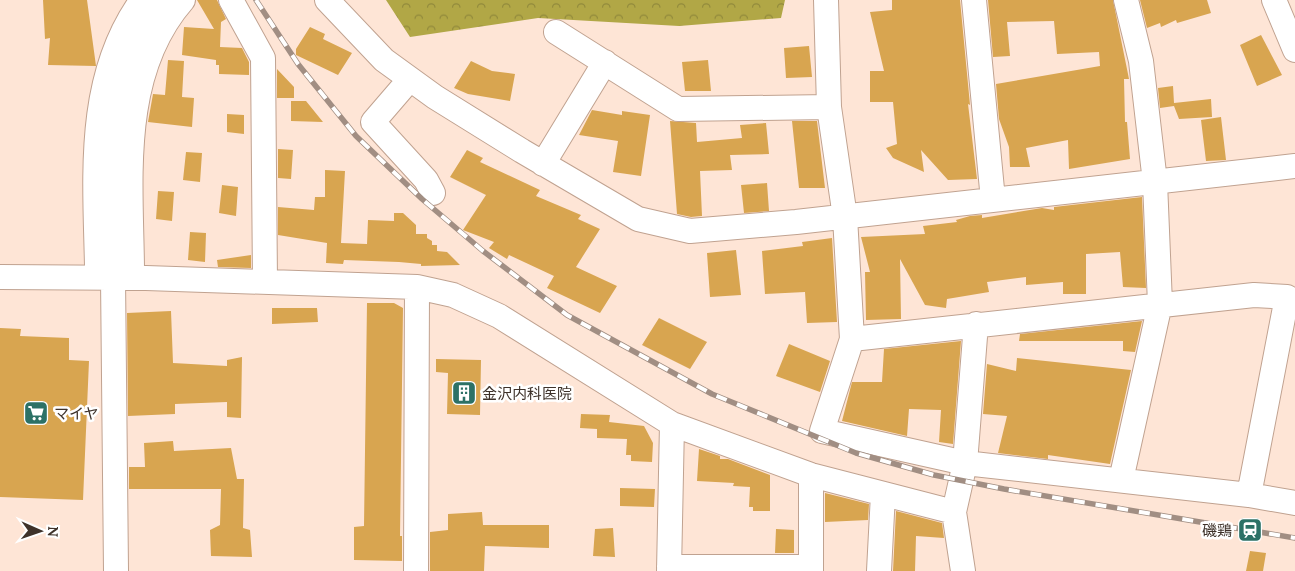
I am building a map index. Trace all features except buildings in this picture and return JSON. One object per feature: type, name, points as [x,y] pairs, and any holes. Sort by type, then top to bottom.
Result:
[{"type":"street","points":[[114,271],[95,176],[98,116],[112,53],[132,14],[142,0]]},
{"type":"street","points":[[116,571],[114,128],[128,66],[149,13],[160,0]]},
{"type":"street","points":[[114,271],[139,88],[152,49],[170,15],[183,0]]},
{"type":"street","points":[[231,0],[263,58],[265,282]]},
{"type":"street","points":[[327,0],[384,60],[436,97],[543,164],[638,219],[690,231],[845,217],[1295,166]]},
{"type":"street","points":[[826,0],[829,107],[845,217],[852,339],[822,431],[965,463],[1249,494],[1295,504]]},
{"type":"street","points":[[974,0],[993,200]]},
{"type":"street","points":[[1121,480],[1160,304],[1155,182],[1141,61],[1126,0]]},
{"type":"street","points":[[1274,0],[1295,50]]},
{"type":"street","points":[[556,32],[678,109],[829,107]]},
{"type":"street","points":[[543,164],[605,62]]},
{"type":"street","points":[[410,79],[373,122],[426,180],[433,193]]},
{"type":"street","points":[[0,277],[114,271],[265,282],[417,287],[453,295],[499,316],[672,424],[811,475],[954,512]]},
{"type":"street","points":[[416,571],[417,287]]},
{"type":"street","points":[[852,339],[1254,295],[1291,299],[1249,494]]},
{"type":"street","points":[[963,571],[954,512],[965,463],[976,324]]},
{"type":"street","points":[[672,424],[669,569],[811,569],[811,475]]},
{"type":"street","points":[[879,571],[883,494]]},
{"type":"green space","points":[[386,0],[785,0],[781,18],[679,26],[538,18],[410,37]]},
{"type":"railway","points":[[256,0],[298,64],[356,136],[422,199],[483,251],[567,315],[712,394],[856,453],[934,475],[1004,489],[1295,538]]},
{"type":"place","name":"金沢内科医院","points":[[464,393]]},
{"type":"place","name":"マイヤ","points":[[36,413]]},
{"type":"place","name":"磯鶏","points":[[1250,530]]}]
